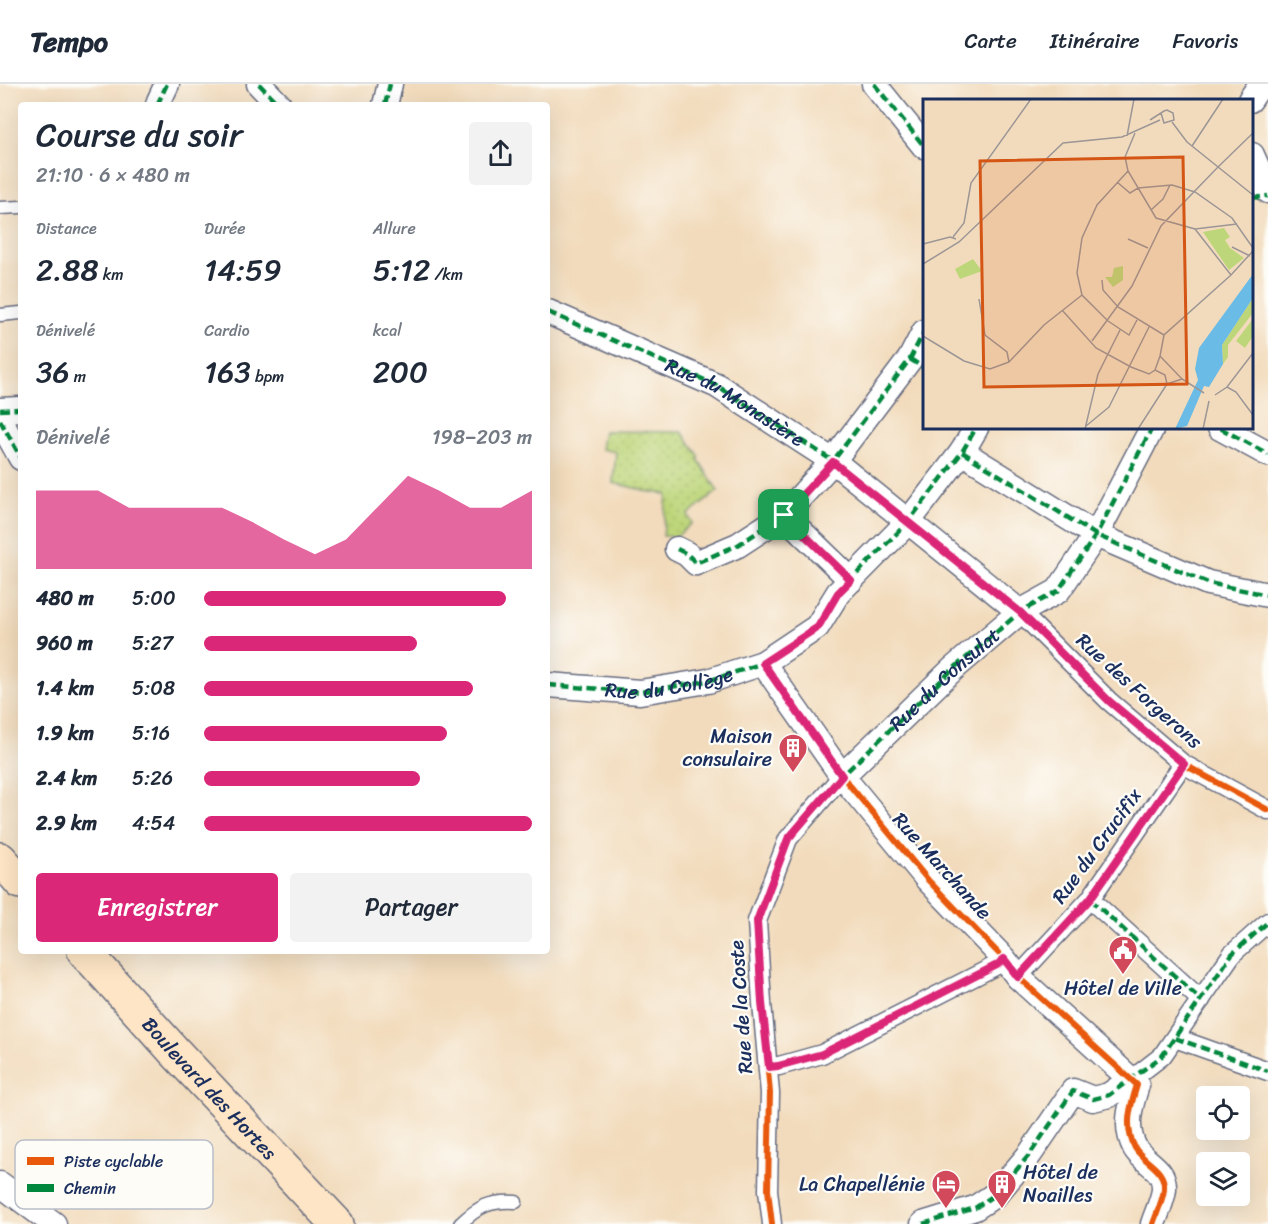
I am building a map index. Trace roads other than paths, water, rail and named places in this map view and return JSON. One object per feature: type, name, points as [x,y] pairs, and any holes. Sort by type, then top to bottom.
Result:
[{"type":"main road","points":[[0,859],[18,879]]},
{"type":"main road","name":"Boulevard des Hortes","points":[[87,954],[174,1051],[337,1224]]},
{"type":"street","points":[[159,102],[167,84]]},
{"type":"street","points":[[258,84],[276,102]]},
{"type":"street","points":[[386,102],[390,84]]},
{"type":"street","points":[[874,84],[923,145]]},
{"type":"street","points":[[1251,99],[1261,84]]},
{"type":"street","points":[[1253,160],[1268,194],[1253,198]]},
{"type":"street","name":"Rue du Monastère","points":[[550,313],[716,385],[833,462],[1020,612]]},
{"type":"street","points":[[677,549],[687,554],[696,563],[738,545],[784,515],[833,462],[917,363],[923,336]]},
{"type":"street","points":[[0,410],[18,409]]},
{"type":"street","points":[[0,420],[18,453]]},
{"type":"street","name":"Rue du Collège","points":[[550,685],[640,692],[708,681],[763,663],[818,627],[838,593],[908,522],[962,452],[975,429]]},
{"type":"street","name":"Rue du Consulat","points":[[842,776],[953,669],[1020,612],[1058,591],[1096,535],[1151,429]]},
{"type":"street","points":[[1222,429],[1268,454]]},
{"type":"street","points":[[962,452],[1096,535],[1208,583],[1268,595]]},
{"type":"street","points":[[784,515],[851,580]]},
{"type":"street","name":"Rue des Forgerons","points":[[1020,612],[1109,701],[1184,764],[1268,810]]},
{"type":"street","name":"Rue Marchande","points":[[763,663],[842,776],[928,880],[1011,968],[1131,1080]]},
{"type":"street","name":"Rue du Crucifix","points":[[769,1067],[822,1054],[997,965],[1011,968],[1090,899],[1184,764]]},
{"type":"street","name":"Rue de la Coste","points":[[772,1224],[768,1190],[771,1115],[769,1067],[757,921],[788,839],[842,776]]},
{"type":"street","points":[[1090,899],[1201,1000]]},
{"type":"street","points":[[923,1224],[975,1208],[996,1194],[1030,1154],[1073,1091],[1094,1100],[1109,1095],[1162,1056],[1232,954],[1268,922]]},
{"type":"street","points":[[1175,1038],[1268,1071]]},
{"type":"street","points":[[1131,1080],[1137,1085],[1130,1107],[1128,1125],[1136,1149],[1162,1174],[1164,1188],[1153,1224]]},
{"type":"street","points":[[0,1184],[15,1195]]},
{"type":"street","points":[[34,1209],[54,1224]]},
{"type":"lane","points":[[0,208],[18,207]]},
{"type":"lane","points":[[0,315],[18,313]]},
{"type":"lane","points":[[460,1224],[474,1210],[494,1203],[516,1202]]},
{"type":"place","name":"Maison consulaire","points":[[793,774]]},
{"type":"place","name":"Hôtel de Ville","points":[[1123,976]]},
{"type":"place","name":"La Chapellénie","points":[[946,1210]]},
{"type":"place","name":"Hôtel de Noailles","points":[[1002,1210]]}]
